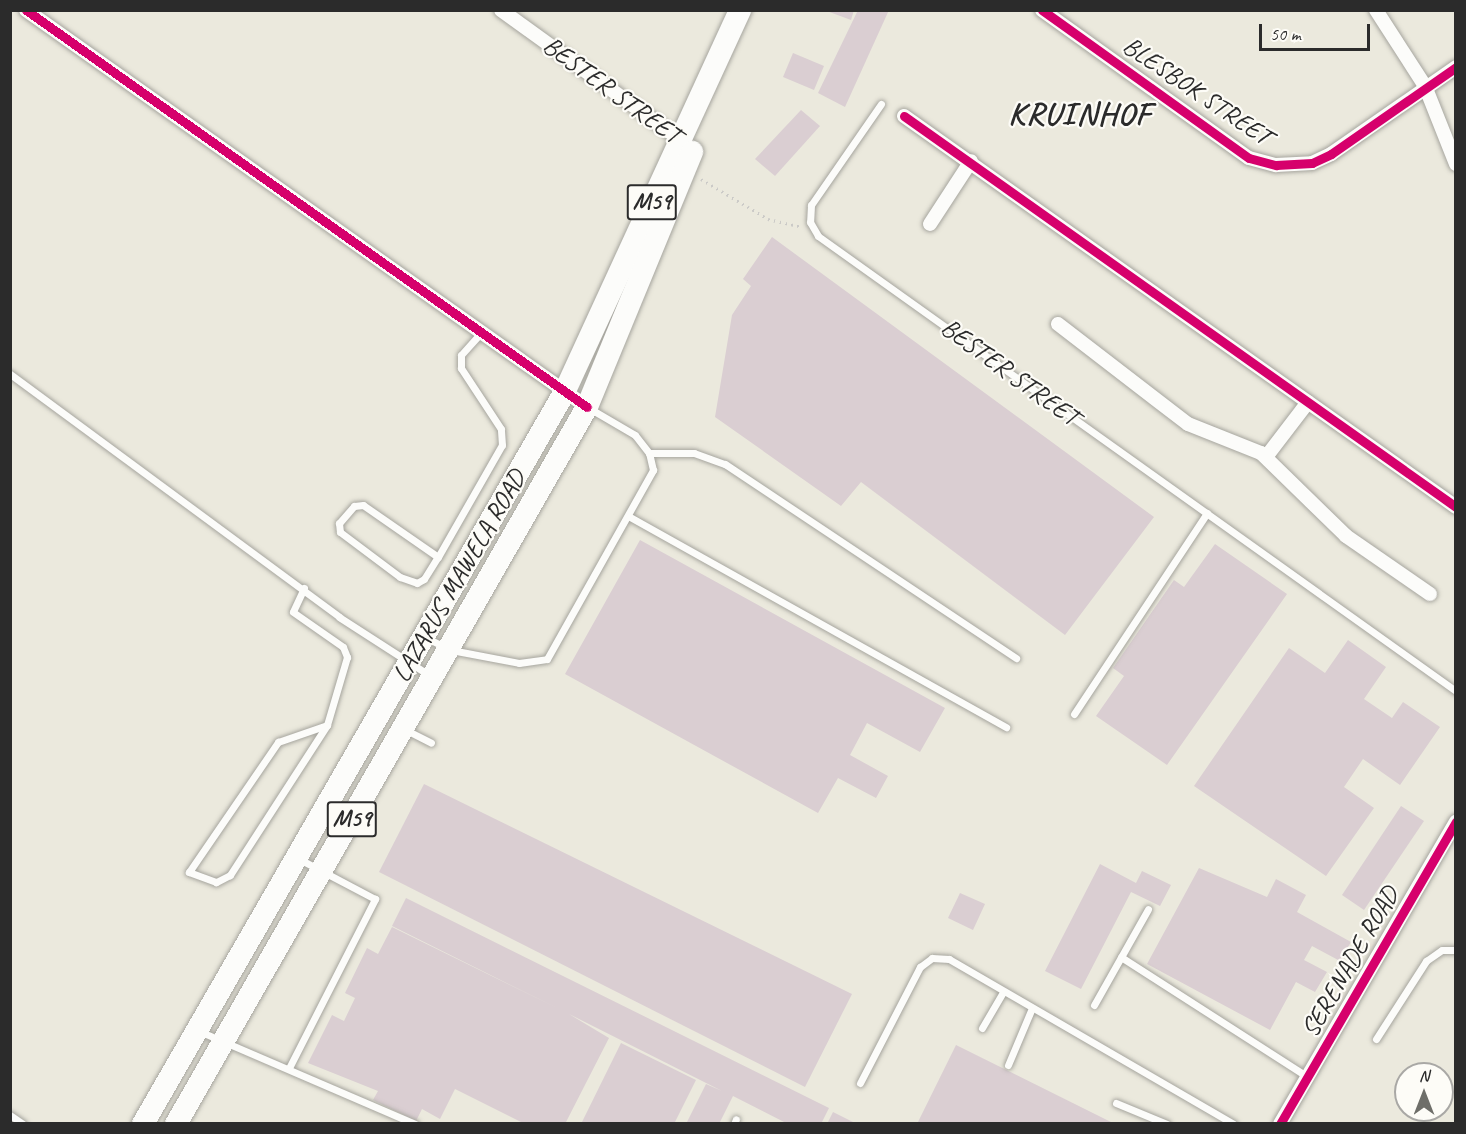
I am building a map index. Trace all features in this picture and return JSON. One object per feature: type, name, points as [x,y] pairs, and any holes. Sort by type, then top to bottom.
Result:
[{"type":"main road","name":"LAZARUS MAWELA ROAD","points":[[176,1124],[220,1041],[451,650],[586,407],[684,168],[687,144],[740,10]]},
{"type":"main road","name":"LAZARUS MAWELA ROAD","points":[[143,1124],[194,1029],[564,393],[754,10]]},
{"type":"street","points":[[26,10],[586,407]]},
{"type":"street","name":"BLESBOK STREET","points":[[1042,10],[1263,163],[1294,166],[1331,154],[1455,67]]},
{"type":"street","points":[[1376,10],[1425,86],[1455,164]]},
{"type":"street","name":"BESTER STREET","points":[[507,12],[687,144]]},
{"type":"street","points":[[904,116],[971,161],[1455,507]]},
{"type":"street","points":[[930,224],[971,161]]},
{"type":"street","points":[[1058,324],[1188,424],[1266,457],[1346,536],[1430,594]]},
{"type":"street","points":[[1266,457],[1308,402]]},
{"type":"street","name":"SERENADE ROAD","points":[[1280,1124],[1455,820]]},
{"type":"lane","points":[[813,230],[811,205],[881,104]]},
{"type":"lane","name":"BESTER STREET","points":[[813,230],[1455,691]]},
{"type":"lane","points":[[438,557],[363,505],[354,506],[339,523],[340,532],[410,582],[424,579],[438,557],[502,445],[501,429],[461,368],[461,355],[480,333]]},
{"type":"lane","points":[[10,374],[407,664],[434,677]]},
{"type":"lane","points":[[423,636],[451,650],[543,662],[650,481],[650,453],[635,435],[586,407]]},
{"type":"lane","points":[[650,453],[694,453],[725,465],[1016,658]]},
{"type":"lane","points":[[1074,714],[1208,513]]},
{"type":"lane","points":[[630,517],[1006,727]]},
{"type":"lane","points":[[304,588],[293,612],[343,647],[347,657],[327,725],[230,875],[216,882],[189,872],[278,742],[327,725]]},
{"type":"lane","points":[[404,729],[431,743]]},
{"type":"lane","points":[[289,1068],[375,899],[294,856]]},
{"type":"lane","points":[[1094,1005],[1148,909]]},
{"type":"lane","points":[[1377,1039],[1426,961],[1442,950],[1455,950]]},
{"type":"lane","points":[[1122,957],[1308,1077]]},
{"type":"lane","points":[[860,1083],[920,967],[932,958],[949,960],[1234,1124]]},
{"type":"lane","points":[[982,1028],[1003,992]]},
{"type":"lane","points":[[1008,1065],[1032,1008]]},
{"type":"lane","points":[[194,1029],[415,1124]]},
{"type":"lane","points":[[1116,1103],[1167,1124]]},
{"type":"lane","points":[[10,1115],[23,1124]]},
{"type":"building","points":[[824,10],[854,10],[851,20]]},
{"type":"building","points":[[858,10],[889,10],[845,107],[818,93]]},
{"type":"building","points":[[793,53],[824,66],[814,90],[783,77]]},
{"type":"building","points":[[801,110],[820,126],[775,176],[755,159]]},
{"type":"building","points":[[772,237],[1154,517],[1065,635],[861,482],[841,506],[715,417],[732,315],[751,286],[743,279]]},
{"type":"building","points":[[640,540],[945,708],[920,752],[867,723],[850,755],[888,776],[876,798],[838,778],[818,813],[565,674]]},
{"type":"building","points":[[1215,544],[1287,594],[1167,765],[1096,716],[1124,676],[1113,668],[1174,580],[1184,587]]},
{"type":"building","points":[[1348,640],[1386,667],[1364,699],[1392,718],[1403,702],[1440,727],[1400,785],[1363,759],[1344,787],[1374,808],[1326,876],[1194,786],[1289,648],[1325,673]]},
{"type":"building","points":[[424,784],[852,994],[805,1087],[379,872]]},
{"type":"building","points":[[1401,806],[1424,821],[1364,910],[1342,895]]},
{"type":"building","points":[[1100,864],[1136,883],[1142,871],[1171,885],[1160,906],[1131,892],[1081,989],[1045,971]]},
{"type":"building","points":[[1199,868],[1267,897],[1276,879],[1306,895],[1297,912],[1351,942],[1340,961],[1312,946],[1304,960],[1327,972],[1315,992],[1296,982],[1270,1030],[1147,964]]},
{"type":"building","points":[[960,893],[985,904],[973,930],[948,918]]},
{"type":"building","points":[[406,898],[829,1108],[821,1124],[788,1124],[733,1096],[719,1124],[686,1124],[706,1084],[722,1091],[569,1014],[609,1038],[565,1124],[525,1124],[455,1089],[440,1119],[422,1109],[416,1121],[373,1100],[378,1091],[308,1063],[332,1015],[344,1021],[355,998],[345,993],[367,948],[378,954],[392,927],[557,1008],[392,926]]},
{"type":"building","points":[[621,1043],[696,1080],[674,1124],[581,1124]]},
{"type":"building","points":[[956,1045],[1115,1124],[917,1124]]},
{"type":"building","points":[[833,1112],[857,1124],[827,1124]]},
{"type":"cycle path","points":[[26,10],[587,407]]},
{"type":"cycle path","points":[[1042,10],[1249,158],[1276,165],[1312,163],[1331,154],[1456,67]]},
{"type":"cycle path","points":[[904,116],[1456,507]]},
{"type":"cycle path","points":[[1280,1124],[1456,821]]},
{"type":"district","name":"KRUINHOF","points":[[1080,114]]}]
